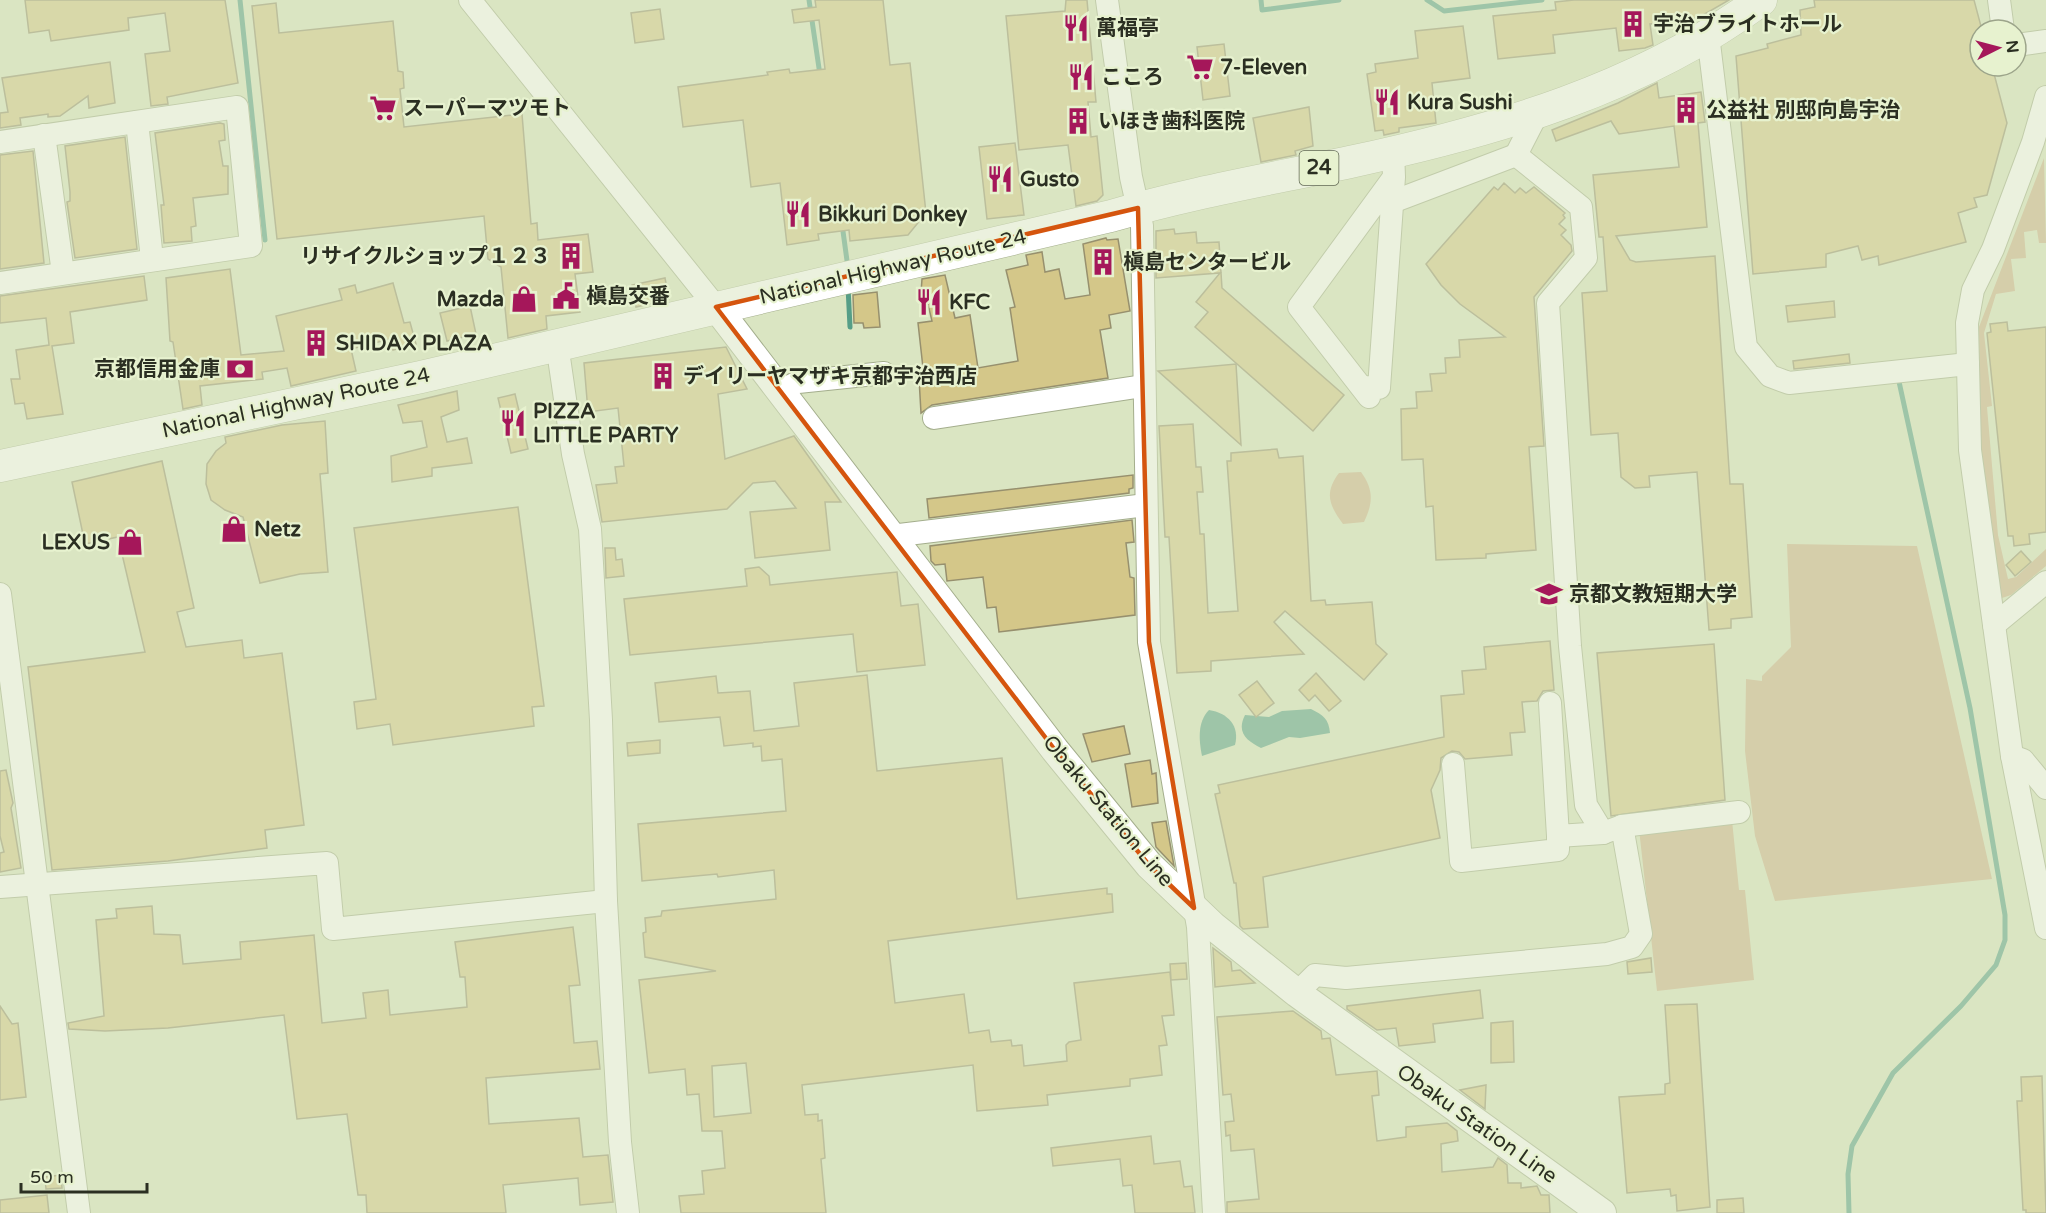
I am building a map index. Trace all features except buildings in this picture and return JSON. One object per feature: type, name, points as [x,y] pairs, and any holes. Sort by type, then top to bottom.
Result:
[{"type":"highway","name":"National Highway Route 24","points":[[0,466],[421,377],[1138,208],[1394,164],[1618,83],[1708,35],[1761,0]]},
{"type":"main road","name":"Obaku Station Line","points":[[716,307],[891,536],[1149,865],[1194,908],[1297,993],[1356,1038],[1602,1213]]},
{"type":"street","points":[[470,0],[716,307]]},
{"type":"street","points":[[1107,0],[1131,177],[1142,226],[1149,642],[1198,927],[1214,1213]]},
{"type":"street","points":[[1999,0],[2001,18]]},
{"type":"street","points":[[1708,35],[1746,347],[1770,376],[1788,383],[1968,363]]},
{"type":"street","points":[[2028,43],[2046,41]]},
{"type":"street","points":[[2046,97],[2041,144],[1973,290],[1967,323],[1970,450],[2012,756],[2046,928]]},
{"type":"street","points":[[0,141],[237,108],[251,246],[0,283]]},
{"type":"street","points":[[1392,202],[1516,155],[1538,112]]},
{"type":"street","points":[[137,122],[152,259]]},
{"type":"street","points":[[44,135],[63,273]]},
{"type":"street","points":[[1297,993],[1315,975],[1346,978],[1608,954],[1632,947],[1641,934],[1612,830],[1586,805],[1570,646],[1548,303],[1586,258],[1581,207],[1516,155]]},
{"type":"street","points":[[1394,164],[1379,388],[1369,387],[1369,397],[1299,307],[1394,164]]},
{"type":"street","points":[[557,344],[573,454],[590,529],[601,720],[606,901],[620,1142],[628,1213]]},
{"type":"street","points":[[780,391],[798,381],[884,373]]},
{"type":"street","points":[[934,418],[1143,386]]},
{"type":"street","points":[[891,536],[1146,506]]},
{"type":"street","points":[[1994,625],[2046,582]]},
{"type":"street","points":[[0,594],[79,1213]]},
{"type":"street","points":[[1453,764],[1461,861],[1558,850],[1550,703]]},
{"type":"street","points":[[2012,756],[2023,760],[2046,788]]},
{"type":"street","points":[[1558,836],[1739,812]]},
{"type":"street","points":[[0,887],[327,863],[333,929],[606,901]]},
{"type":"highlighted area","points":[[1138,208],[1149,642],[1194,908],[1149,865],[1055,750],[716,307]]},
{"type":"shaded area","points":[[2044,158],[2046,243],[2039,243],[2037,230],[2024,232],[2026,258],[2011,259],[2015,291],[1996,294],[1984,333],[1992,406],[1987,407],[1998,535],[2008,579],[2016,577],[2046,549],[2046,566],[2011,595],[1996,600],[1980,445],[1979,327]]},
{"type":"shaded area","points":[[1361,472],[1371,497],[1367,515],[1364,522],[1343,524],[1334,511],[1330,499],[1331,487],[1339,473]]},
{"type":"shaded area","points":[[1787,544],[1917,546],[1992,879],[1775,901],[1755,836],[1745,751],[1746,679],[1762,681],[1762,676],[1791,647]]},
{"type":"shaded area","points":[[1311,709],[1325,718],[1330,733],[1300,738],[1289,737],[1261,748],[1247,739],[1242,732],[1245,715],[1269,717],[1282,711]]},
{"type":"shaded area","points":[[1209,710],[1222,714],[1231,721],[1236,732],[1235,745],[1202,756],[1201,726]]},
{"type":"shaded area","points":[[1732,820],[1739,890],[1745,890],[1754,980],[1657,991],[1639,829]]},
{"type":"waterway","points":[[240,0],[265,240]]},
{"type":"waterway","points":[[809,0],[820,75]]},
{"type":"waterway","points":[[1261,0],[1262,10],[1339,0]]},
{"type":"waterway","points":[[1427,0],[1444,11],[1542,0]]},
{"type":"waterway","points":[[842,224],[848,268]]},
{"type":"waterway","points":[[848,287],[850,327]]},
{"type":"waterway","points":[[1849,1213],[1848,1174],[1852,1146],[1893,1073],[1961,1006],[1996,965],[2005,940],[2005,915],[1970,708],[1898,377]]},
{"type":"place","name":"宇治ブライトホール","points":[[1633,24]]},
{"type":"place","name":"萬福亭","points":[[1076,28]]},
{"type":"place","name":"7-Eleven","points":[[1200,67]]},
{"type":"place","name":"こころ","points":[[1081,77]]},
{"type":"place","name":"Kura Sushi","points":[[1387,102]]},
{"type":"place","name":"スーパーマツモト","points":[[383,108]]},
{"type":"place","name":"公益社 別邸向島宇治","points":[[1686,110]]},
{"type":"place","name":"いほき歯科医院","points":[[1078,121]]},
{"type":"place","name":"Gusto","points":[[1000,179]]},
{"type":"place","name":"Bikkuri Donkey","points":[[798,214]]},
{"type":"place","name":"リサイクルショップ１２３","points":[[571,256]]},
{"type":"place","name":"槇島センタービル","points":[[1103,262]]},
{"type":"place","name":"槇島交番","points":[[566,296]]},
{"type":"place","name":"Mazda","points":[[524,299]]},
{"type":"place","name":"KFC","points":[[929,302]]},
{"type":"place","name":"SHIDAX PLAZA","points":[[316,343]]},
{"type":"place","name":"京都信用金庫","points":[[240,369]]},
{"type":"place","name":"デイリーヤマザキ京都宇治西店","points":[[663,376]]},
{"type":"place","name":"PIZZA LITTLE PARTY","points":[[513,423]]},
{"type":"place","name":"Netz","points":[[234,529]]},
{"type":"place","name":"LEXUS","points":[[130,542]]},
{"type":"place","name":"京都文教短期大学","points":[[1549,594]]}]
